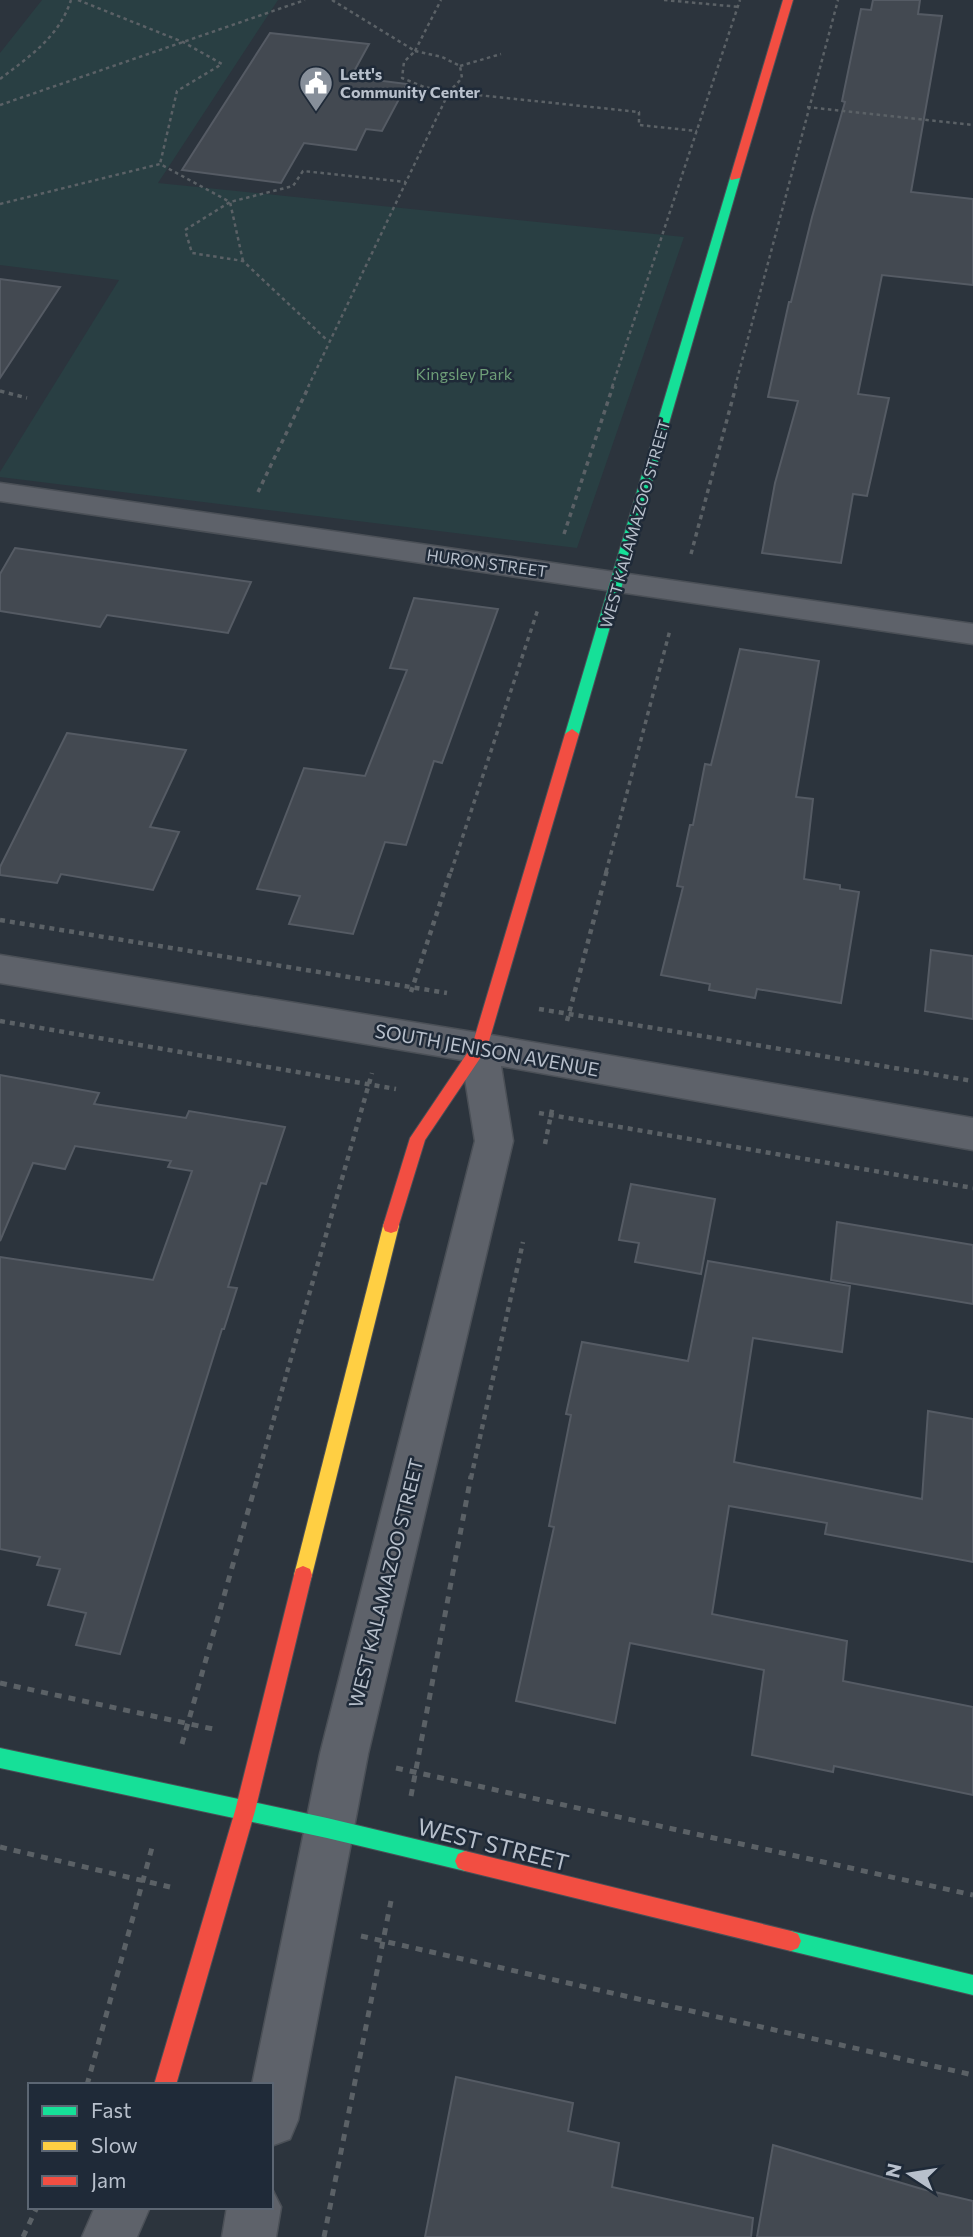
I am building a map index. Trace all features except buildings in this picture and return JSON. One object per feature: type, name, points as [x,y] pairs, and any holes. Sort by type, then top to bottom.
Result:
[{"type":"street","name":"WEST KALAMAZOO STREET","points":[[166,2083],[245,1811],[387,1238],[418,1138],[479,1048],[788,0]]},
{"type":"street","name":"HURON STREET","points":[[0,492],[973,634]]},
{"type":"street","name":"SOUTH JENISON AVENUE","points":[[0,969],[479,1048],[973,1134]]},
{"type":"street","name":"WEST KALAMAZOO STREET","points":[[273,2110],[327,1828],[494,1141],[479,1048]]},
{"type":"street","name":"WEST STREET","points":[[0,1758],[327,1828],[973,1985]]},
{"type":"street","points":[[108,2237],[121,2209]]},
{"type":"street","points":[[249,2237],[254,2209]]},
{"type":"path","points":[[0,79],[52,39],[67,18],[71,0]]},
{"type":"path","points":[[78,0],[183,42],[222,64],[177,91],[160,164]]},
{"type":"path","points":[[0,104],[305,0]]},
{"type":"path","points":[[332,0],[415,51],[442,57],[460,66],[501,54]]},
{"type":"path","points":[[441,0],[415,51],[404,62],[402,78],[424,87],[449,92],[639,112],[639,125],[697,131]]},
{"type":"path","points":[[542,1156],[563,1063],[567,1014],[838,0]]},
{"type":"path","points":[[257,494],[449,92],[462,78],[460,66]]},
{"type":"path","points":[[758,102],[973,125]]},
{"type":"path","points":[[0,204],[160,164],[230,202],[243,261],[328,341]]},
{"type":"path","points":[[243,261],[192,253],[185,230],[230,202],[293,187],[303,171],[406,182]]},
{"type":"path","points":[[0,391],[27,398]]},
{"type":"path","points":[[324,2237],[463,1515],[524,1235]]},
{"type":"path","points":[[0,1683],[263,1741]]},
{"type":"path","points":[[344,1754],[415,1773],[973,1895]]},
{"type":"path","points":[[0,1847],[220,1900]]},
{"type":"path","points":[[309,1923],[973,2074]]},
{"type":"path","points":[[23,2237],[36,2209]]},
{"type":"green space","name":"Kingsley Park","points":[[42,0],[278,0],[158,183],[684,237],[577,548],[0,477],[0,472],[119,280],[0,265],[0,53]]},
{"type":"traffic: fast","points":[[572,734],[735,178]]},
{"type":"traffic: fast","points":[[0,1758],[327,1828],[465,1861]]},
{"type":"traffic: fast","points":[[791,1941],[973,1985]]},
{"type":"traffic: slow","points":[[303,1575],[391,1226]]},
{"type":"traffic: jam","points":[[735,178],[788,0]]},
{"type":"traffic: jam","points":[[391,1226],[418,1138],[479,1048],[572,734]]},
{"type":"traffic: jam","points":[[166,2083],[245,1811],[303,1575]]},
{"type":"traffic: jam","points":[[465,1861],[791,1941]]},
{"type":"place","name":"Lett's Community Center","points":[[316,113]]}]
